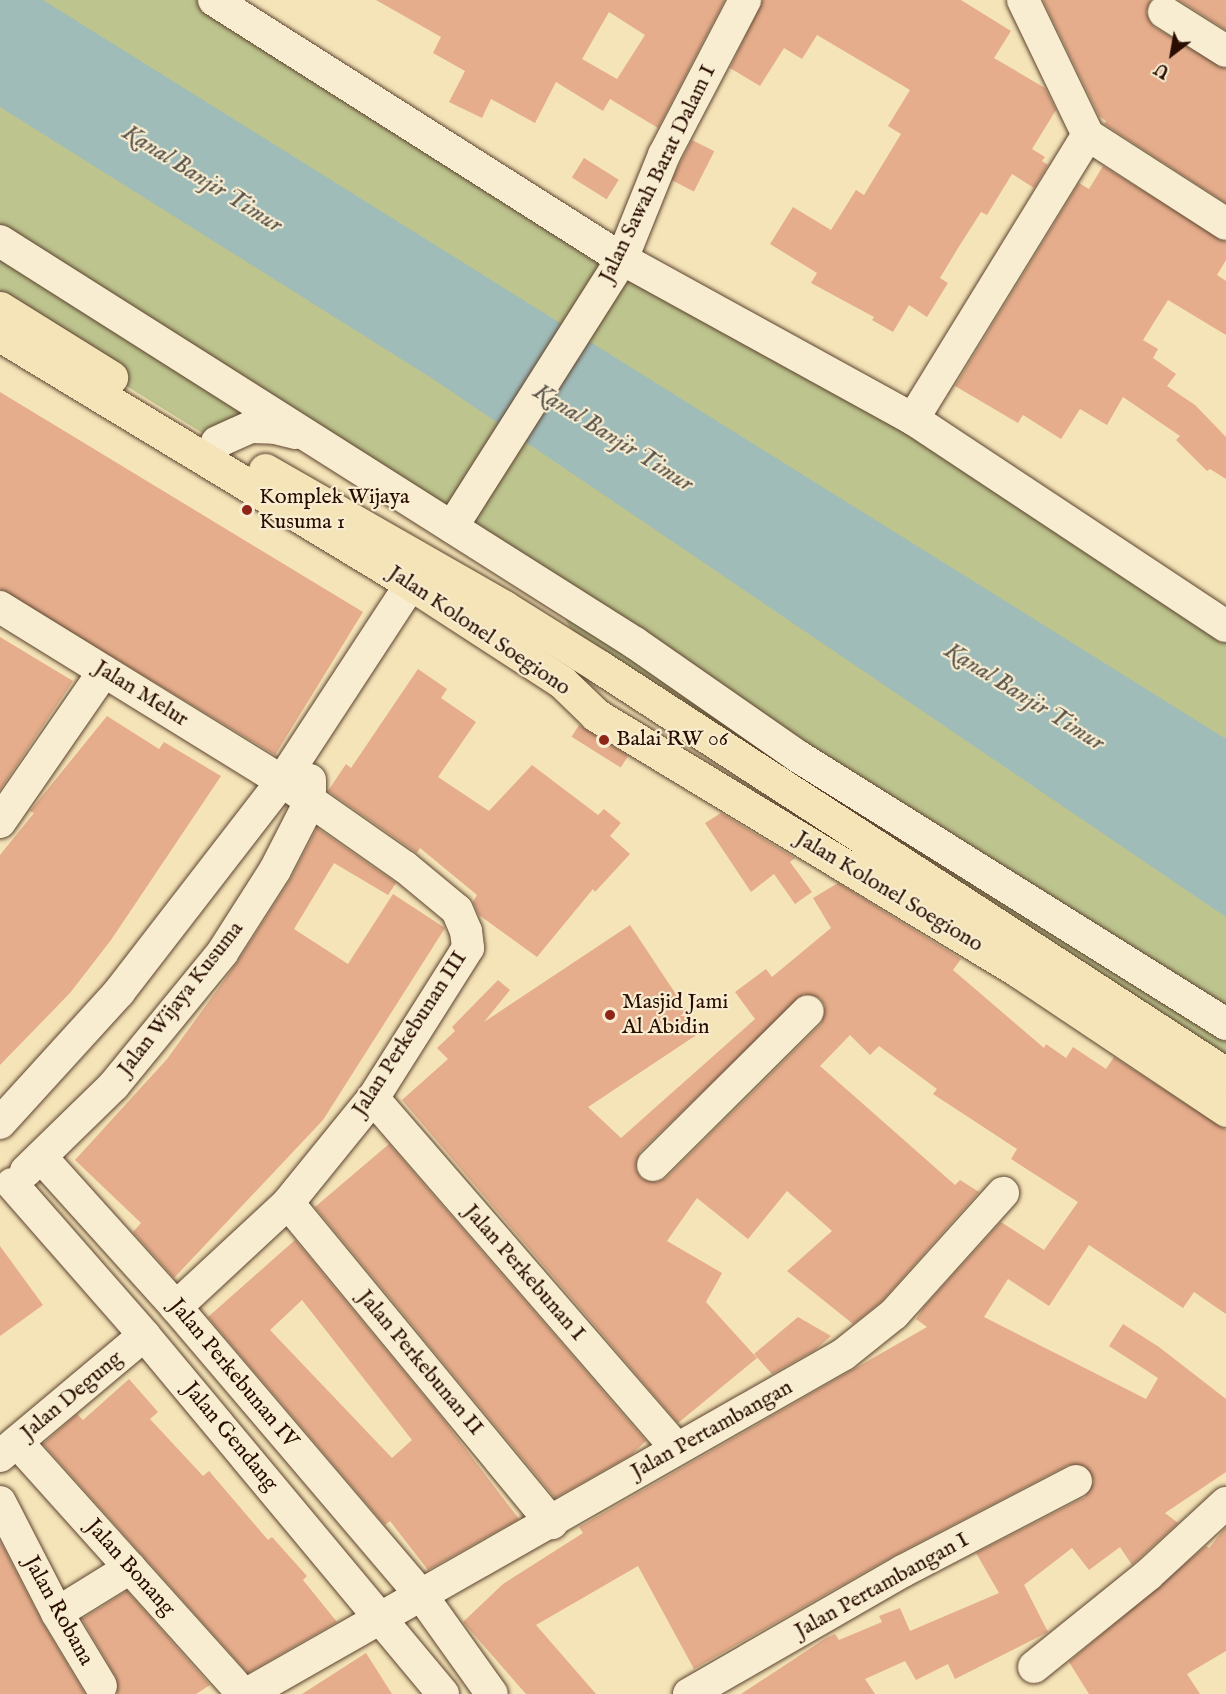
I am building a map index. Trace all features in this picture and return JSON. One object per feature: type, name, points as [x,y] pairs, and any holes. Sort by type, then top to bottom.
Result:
[{"type":"main road","name":"Jalan Kolonel Soegiono","points":[[0,308],[216,442],[504,607],[1226,1074]]},
{"type":"main road","name":"Jalan Kolonel Soegiono","points":[[0,335],[411,584],[562,682],[596,715],[1011,966],[1226,1110]]},
{"type":"street","points":[[214,0],[622,259],[914,419],[1226,626]]},
{"type":"street","name":"Jalan Sawah Barat Dalam I","points":[[458,517],[622,259],[664,155],[745,0]]},
{"type":"street","points":[[1023,0],[1088,135],[1226,224]]},
{"type":"street","points":[[1164,12],[1226,51]]},
{"type":"street","points":[[914,419],[1088,135]]},
{"type":"street","points":[[0,241],[311,438],[458,517],[551,589],[799,758],[1226,1024]]},
{"type":"street","points":[[216,442],[251,427],[275,428],[311,438]]},
{"type":"street","points":[[0,1123],[119,992],[282,781],[411,584]]},
{"type":"street","points":[[551,589],[569,626],[600,668]]},
{"type":"street","name":"Jalan Melur","points":[[0,607],[282,781]]},
{"type":"street","points":[[3,813],[104,671]]},
{"type":"street","name":"Jalan Wijaya Kusuma","points":[[6,1188],[114,1085],[222,953],[275,870],[310,802],[313,736]]},
{"type":"street","name":"Jalan Perkebunan III","points":[[176,1306],[288,1203],[373,1098],[468,948],[466,931],[457,910],[441,895],[282,781]]},
{"type":"street","points":[[653,1165],[808,1011]]},
{"type":"street","name":"Jalan Perkebunan I","points":[[373,1098],[675,1447]]},
{"type":"street","name":"Jalan Perkebunan IV","points":[[41,1157],[176,1306],[422,1596]]},
{"type":"street","name":"Jalan Gendang","points":[[6,1188],[144,1335],[383,1619],[443,1694]]},
{"type":"street","name":"Jalan Pertambangan","points":[[245,1694],[552,1523],[675,1447],[790,1388],[844,1354],[894,1314],[1003,1193]]},
{"type":"street","name":"Jalan Perkebunan II","points":[[288,1203],[552,1523]]},
{"type":"street","name":"Jalan Degung","points":[[8,1449],[144,1335]]},
{"type":"street","name":"Jalan Bonang","points":[[8,1449],[130,1568],[245,1694]]},
{"type":"street","name":"Jalan Pertambangan I","points":[[689,1694],[903,1571],[1076,1481]]},
{"type":"street","name":"Jalan Robana","points":[[0,1502],[57,1613],[101,1686]]},
{"type":"street","points":[[1035,1667],[1130,1590],[1226,1503]]},
{"type":"street","points":[[57,1613],[130,1568]]},
{"type":"street","points":[[422,1596],[492,1694]]},
{"type":"green space","points":[[0,0],[214,0],[1226,626],[1226,1074],[600,667],[569,626],[551,589],[311,438],[217,442],[0,308]]},
{"type":"water","name":"Kanal Banjir Timur","points":[[0,0],[43,0],[1226,739],[1226,917],[433,379],[0,107]]},
{"type":"building","points":[[376,0],[725,0],[658,128],[610,99],[603,111],[556,82],[535,123],[491,99],[482,118],[449,102],[465,71],[433,53],[441,37]],"holes":[[[609,12],[645,35],[617,79],[582,59]]]},
{"type":"building","points":[[763,0],[961,0],[1011,31],[994,58],[1045,88],[1056,110],[1032,149],[1045,157],[1042,161],[1048,165],[1034,188],[1012,174],[987,215],[981,212],[940,278],[948,283],[927,317],[909,305],[893,332],[872,320],[874,317],[811,283],[817,273],[770,244],[793,207],[831,230],[856,190],[864,195],[901,134],[888,126],[910,90],[817,35],[802,59],[784,48],[760,86],[730,68]]},
{"type":"building","points":[[1043,0],[1151,0],[1146,12],[1154,27],[1226,69],[1226,203],[1104,124],[1106,121],[1099,116]]},
{"type":"building","points":[[1179,0],[1226,0],[1226,30]]},
{"type":"building","points":[[692,140],[714,151],[694,191],[672,180]]},
{"type":"building","points":[[584,158],[619,180],[607,199],[572,178]]},
{"type":"building","points":[[1103,166],[1226,242],[1226,260],[1217,275],[1226,281],[1226,335],[1168,300],[1143,340],[1158,349],[1153,358],[1176,374],[1167,386],[1195,405],[1226,437],[1226,479],[1210,469],[1207,471],[1176,440],[1180,436],[1123,397],[1107,425],[1080,409],[1061,439],[1023,415],[1018,423],[955,386],[1079,183],[1089,189]]},
{"type":"building","points":[[0,392],[363,612],[275,755],[0,589]]},
{"type":"building","points":[[0,637],[73,681],[0,790]]},
{"type":"building","points":[[418,669],[447,689],[441,698],[476,722],[438,777],[489,811],[532,765],[598,815],[604,809],[621,823],[610,836],[630,854],[595,892],[593,889],[537,957],[479,915],[473,902],[477,895],[420,848],[417,853],[328,791],[346,764],[351,768]]},
{"type":"building","points":[[107,716],[159,749],[164,742],[221,776],[111,940],[70,993],[0,1065],[0,855],[34,813],[30,811]]},
{"type":"building","points":[[579,725],[628,756],[621,768],[572,737]]},
{"type":"building","points":[[721,813],[795,858],[790,862],[812,892],[795,904],[774,874],[751,892],[705,823]]},
{"type":"building","points":[[317,828],[396,883],[388,895],[334,863],[294,929],[348,964],[393,894],[445,928],[323,1120],[174,1278],[133,1232],[141,1223],[75,1160],[167,1059],[236,964],[290,880]]},
{"type":"building","points":[[838,883],[961,959],[953,970],[1044,1048],[1046,1044],[1066,1058],[1073,1047],[1106,1069],[1114,1057],[1226,1130],[1226,1314],[1194,1292],[1183,1308],[1089,1245],[1049,1306],[1008,1279],[984,1317],[1146,1399],[1158,1378],[1109,1346],[1123,1324],[1159,1347],[1226,1399],[1226,1472],[1165,1513],[1178,1523],[1132,1565],[1120,1547],[1089,1570],[1072,1548],[1024,1585],[1048,1632],[955,1679],[948,1664],[916,1680],[905,1661],[865,1679],[875,1694],[741,1694],[826,1638],[835,1634],[839,1640],[882,1622],[879,1616],[900,1608],[910,1631],[999,1593],[976,1553],[1085,1497],[1094,1481],[1085,1466],[1068,1465],[895,1555],[694,1669],[638,1566],[536,1625],[596,1694],[526,1694],[463,1622],[503,1584],[583,1533],[579,1527],[927,1327],[916,1319],[923,1308],[1001,1222],[1044,1250],[1078,1202],[1011,1159],[1017,1149],[933,1094],[937,1089],[879,1046],[870,1055],[850,1035],[820,1066],[955,1185],[960,1180],[979,1192],[882,1301],[853,1324],[787,1271],[832,1231],[787,1191],[748,1239],[697,1198],[667,1241],[722,1273],[706,1302],[757,1358],[678,1423],[402,1100],[448,1059],[437,1048],[455,1031],[452,1027],[498,980],[510,990],[484,1022],[630,925],[701,1032],[588,1107],[621,1138],[755,1019],[735,992],[766,969],[772,977],[831,928],[813,898]],"holes":[[[804,994],[820,998],[825,1006],[821,1024],[666,1178],[657,1182],[641,1178],[636,1169],[640,1152]]]},
{"type":"building","points":[[389,1144],[646,1441],[631,1455],[555,1498],[315,1207]]},
{"type":"building","points":[[295,1240],[442,1418],[519,1519],[428,1570],[390,1521],[385,1525],[208,1317]],"holes":[[[302,1300],[412,1440],[392,1458],[270,1330]]]},
{"type":"building","points":[[0,1246],[43,1305],[0,1336]]},
{"type":"building","points":[[798,1317],[831,1336],[815,1350],[772,1374],[754,1354]]},
{"type":"building","points":[[129,1379],[158,1412],[150,1419],[203,1476],[209,1471],[268,1540],[272,1537],[307,1576],[303,1580],[337,1622],[248,1673],[43,1444],[77,1414],[83,1420]]},
{"type":"building","points":[[1226,1527],[1226,1651],[1187,1674],[1200,1694],[1089,1694],[1069,1662],[1206,1546],[1209,1548]]},
{"type":"building","points":[[0,1541],[42,1622],[85,1694],[0,1694]]},
{"type":"building","points":[[127,1591],[210,1685],[196,1694],[117,1694],[116,1677],[82,1619]]},
{"type":"building","points":[[366,1653],[392,1694],[302,1694]]},
{"type":"place","name":"Komplek Wijaya Kusuma 1","points":[[247,510]]},
{"type":"place","name":"Balai RW 06","points":[[604,740]]},
{"type":"place","name":"Masjid Jami Al Abidin","points":[[610,1015]]}]
